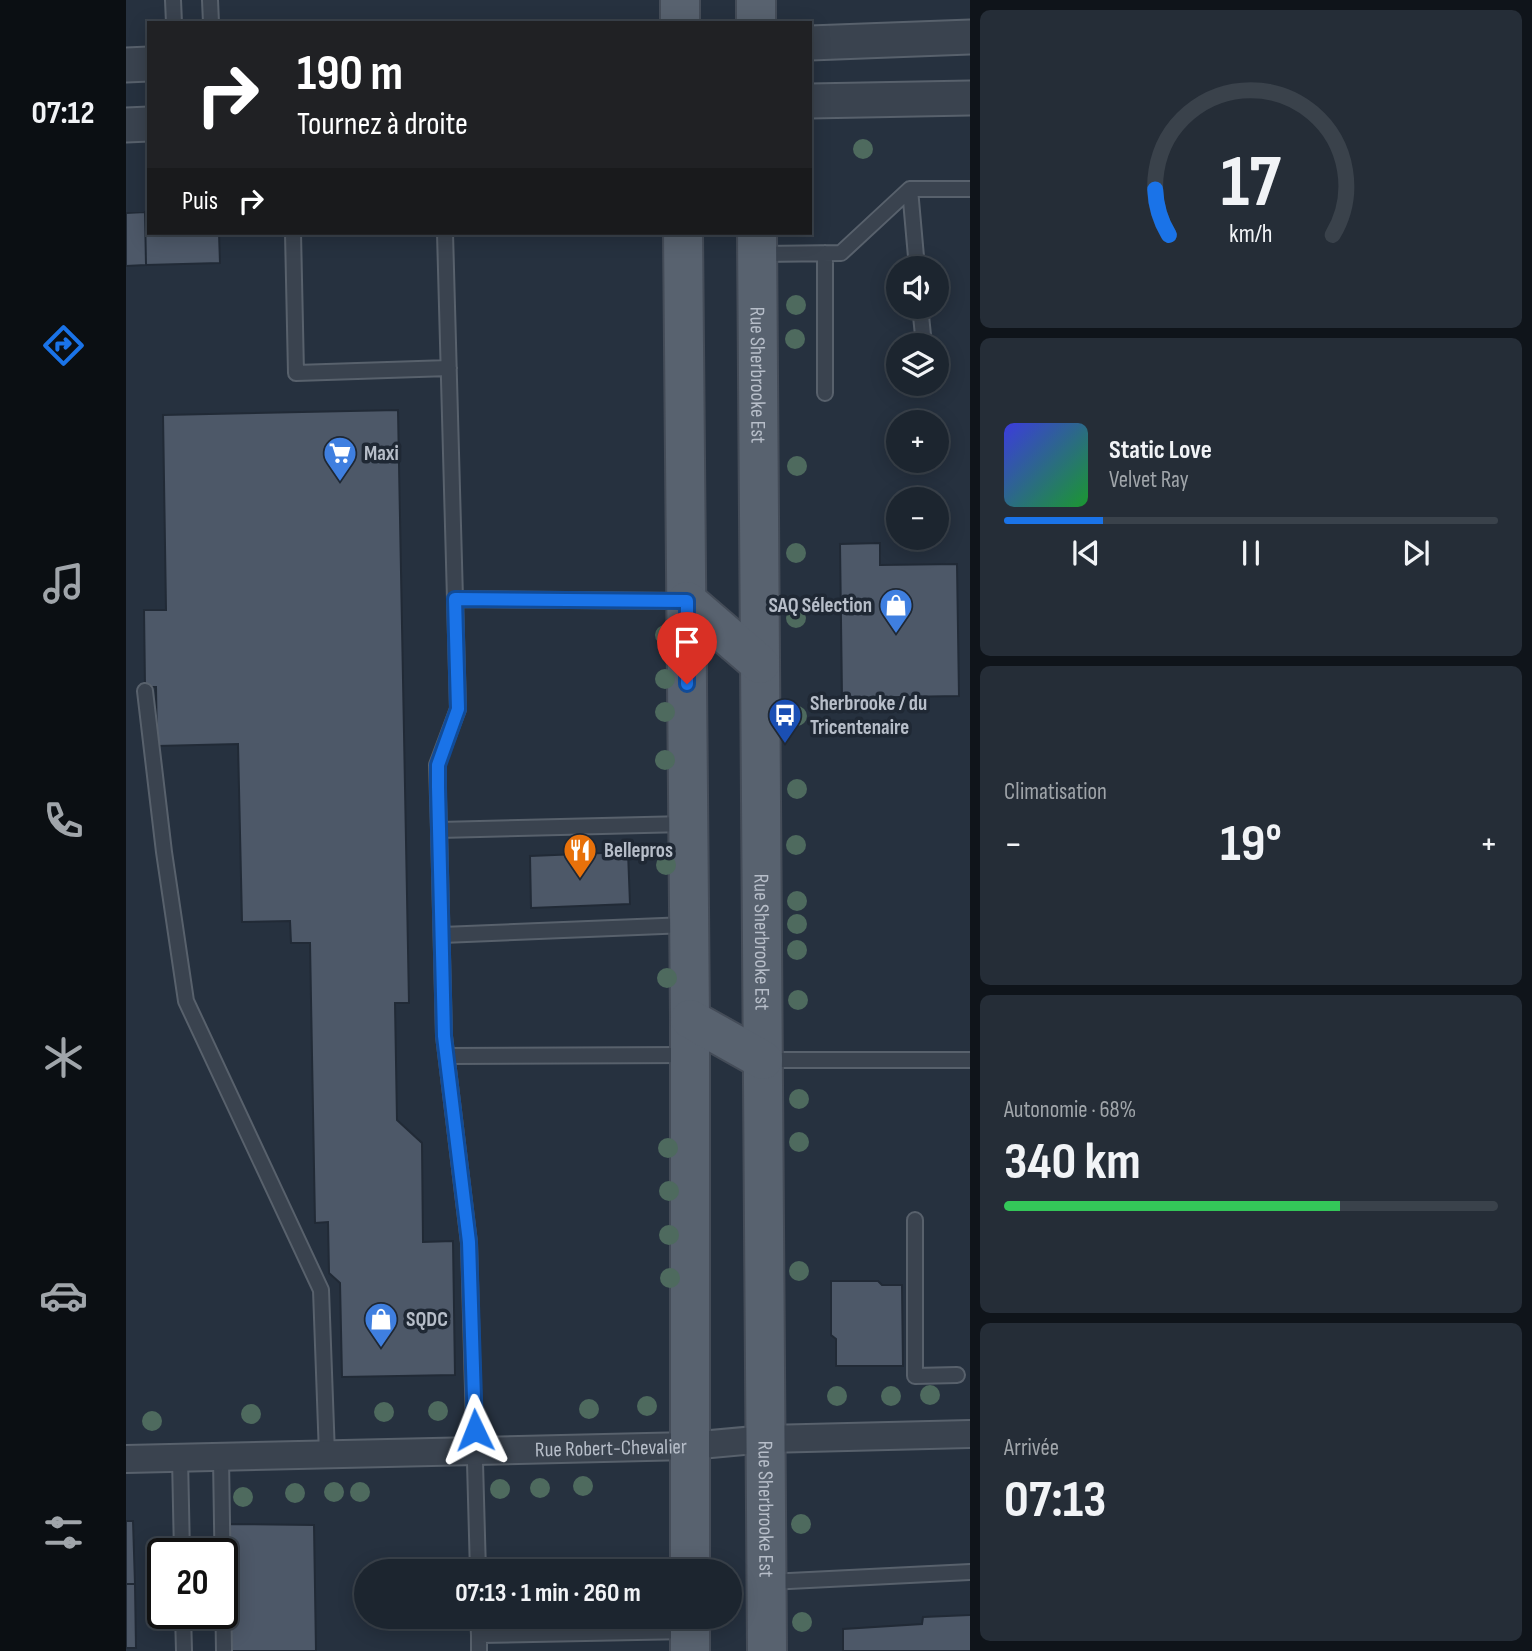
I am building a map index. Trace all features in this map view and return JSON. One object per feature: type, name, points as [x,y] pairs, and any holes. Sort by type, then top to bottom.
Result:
[{"type":"main road","points":[[680,0],[680,21]]},
{"type":"main road","points":[[756,0],[756,21]]},
{"type":"main road","points":[[683,235],[690,1037],[690,1559]]},
{"type":"main road","name":"Rue Sherbrooke Est","points":[[757,243],[767,1651]]},
{"type":"main road","points":[[687,601],[760,664]]},
{"type":"main road","points":[[690,1037],[764,1059]]},
{"type":"street","points":[[812,43],[970,37]]},
{"type":"street","points":[[126,65],[147,64]]},
{"type":"street","points":[[812,102],[970,98]]},
{"type":"street","points":[[126,125],[147,124]]},
{"type":"street","name":"Rue Robert-Chevalier","points":[[126,1459],[689,1446],[766,1439],[970,1434]]},
{"type":"lane","points":[[173,0],[174,21]]},
{"type":"lane","points":[[210,0],[211,21]]},
{"type":"lane","points":[[757,243],[841,253],[910,189],[970,189]]},
{"type":"lane","points":[[910,189],[916,256]]},
{"type":"lane","points":[[293,235],[296,373],[449,368]]},
{"type":"lane","points":[[445,235],[458,709],[438,765],[444,1036],[469,1242],[478,1559]]},
{"type":"lane","points":[[825,253],[825,393]]},
{"type":"lane","points":[[455,599],[687,601]]},
{"type":"lane","points":[[145,691],[164,852],[186,1001],[321,1290],[327,1455]]},
{"type":"lane","points":[[439,830],[688,824]]},
{"type":"lane","points":[[442,935],[688,925]]},
{"type":"lane","points":[[447,1056],[690,1037]]},
{"type":"lane","points":[[764,1059],[970,1060]]},
{"type":"lane","points":[[915,1220],[915,1376],[957,1375]]},
{"type":"lane","points":[[180,1458],[181,1538]]},
{"type":"lane","points":[[221,1458],[224,1651]]},
{"type":"lane","points":[[767,1582],[970,1572]]},
{"type":"lane","points":[[183,1629],[184,1651]]},
{"type":"lane","points":[[479,1629],[479,1651]]},
{"type":"lane","points":[[479,1635],[690,1633]]},
{"type":"building","points":[[145,212],[147,235],[219,235],[220,263],[146,265]]},
{"type":"building","points":[[145,212],[146,265],[126,266],[126,213]]},
{"type":"building","points":[[398,410],[409,1003],[395,1003],[397,1120],[422,1143],[423,1242],[453,1241],[455,1375],[342,1377],[340,1283],[329,1273],[328,1222],[315,1223],[310,943],[291,943],[290,921],[242,922],[238,744],[157,746],[156,687],[145,687],[144,610],[166,610],[163,415]]},
{"type":"building","points":[[880,543],[880,565],[957,564],[959,696],[842,698],[840,544]]},
{"type":"building","name":"Bellepros","points":[[628,852],[630,904],[531,908],[530,856]]},
{"type":"building","points":[[831,1281],[878,1281],[882,1285],[902,1285],[903,1366],[836,1366],[836,1339],[831,1335]]},
{"type":"building","points":[[126,1521],[133,1521],[135,1584],[126,1584]]},
{"type":"building","points":[[226,1524],[314,1525],[316,1651],[228,1651],[228,1629],[238,1629],[238,1538],[226,1538]]},
{"type":"building","points":[[126,1584],[135,1584],[136,1648],[126,1648]]},
{"type":"building","points":[[970,1615],[970,1651],[843,1651],[843,1629],[922,1624],[923,1617]]},
{"type":"place","name":"Maxi","points":[[340,483]]},
{"type":"place","name":"SAQ Sélection","points":[[896,635]]},
{"type":"place","name":"Sherbrooke / du Tricentenaire","points":[[785,745]]},
{"type":"place","name":"Bellepros","points":[[580,880]]},
{"type":"place","name":"SQDC","points":[[381,1349]]},
{"type":"route","points":[[475,1430],[469,1242],[444,1036],[438,787],[438,765],[458,709],[455,599],[687,601],[687,684]]}]
